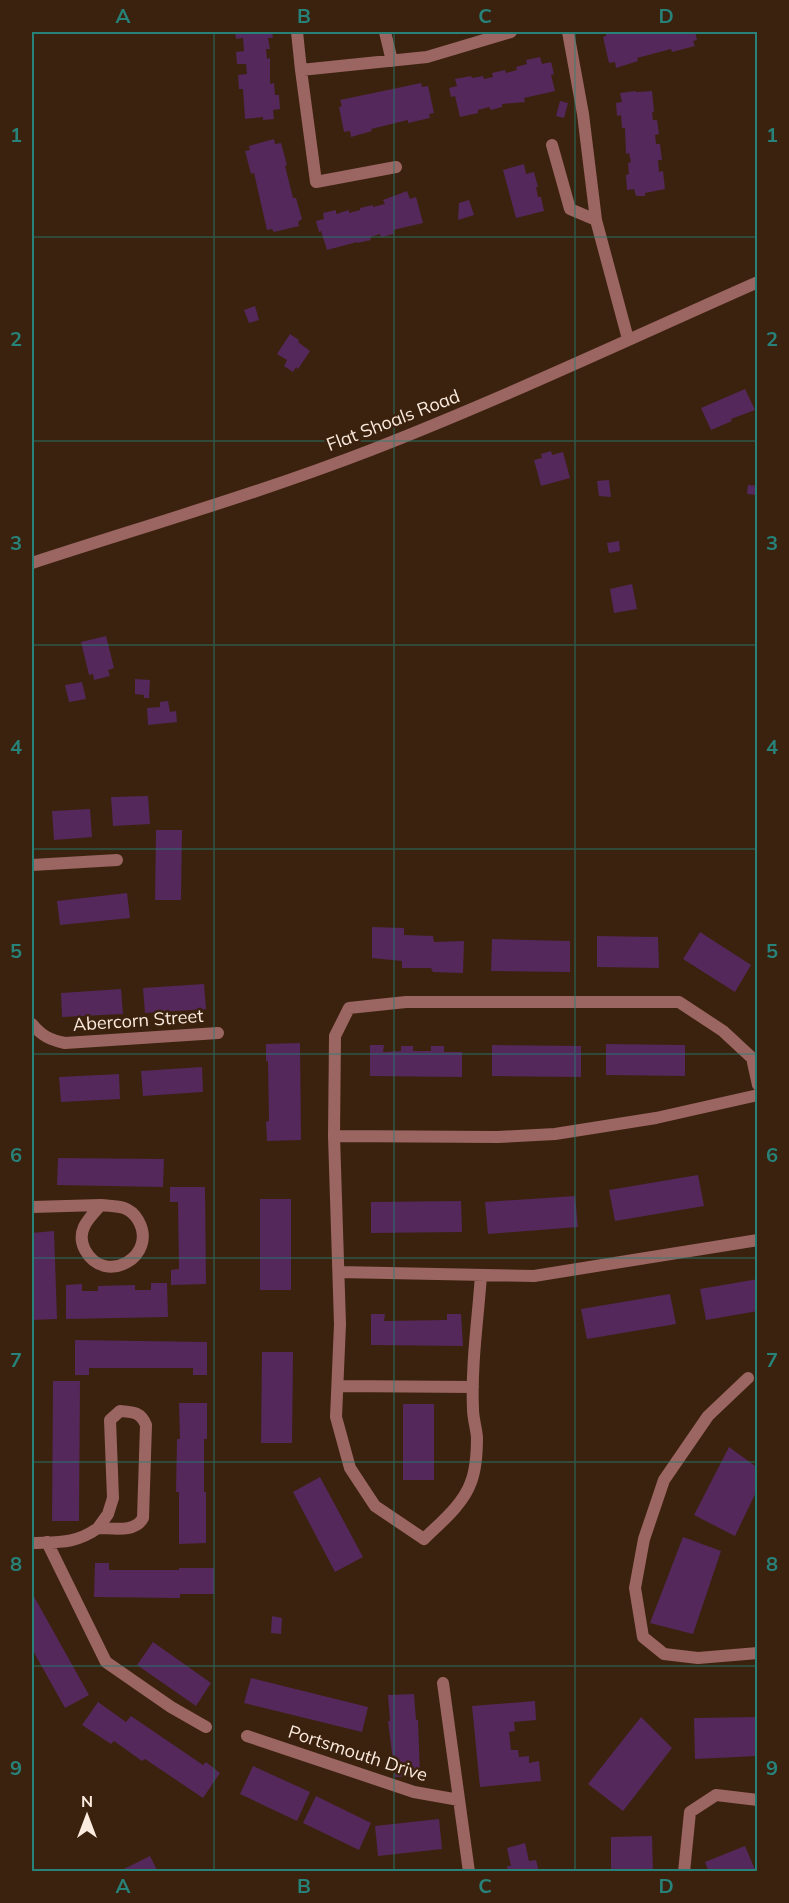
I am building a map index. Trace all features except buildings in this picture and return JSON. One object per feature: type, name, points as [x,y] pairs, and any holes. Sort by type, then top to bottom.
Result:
[{"type":"street","points":[[297,32],[316,182],[396,167]]},
{"type":"street","points":[[385,32],[392,61]]},
{"type":"street","points":[[301,70],[427,57],[511,32]]},
{"type":"street","points":[[568,32],[583,114],[596,220],[628,339]]},
{"type":"street","points":[[552,145],[570,209],[596,220]]},
{"type":"street","name":"Flat Shoals Road","points":[[32,562],[245,495],[370,450],[468,411],[758,282]]},
{"type":"street","points":[[32,865],[117,860]]},
{"type":"street","points":[[481,1275],[473,1388],[477,1438],[475,1466],[471,1484],[448,1515],[424,1539],[375,1506],[350,1467],[336,1416],[340,1324],[334,1136],[335,1036],[350,1008],[406,1002],[679,1002],[723,1031],[752,1058],[757,1083]]},
{"type":"street","name":"Abercorn Street","points":[[32,1024],[40,1034],[52,1041],[65,1043],[218,1033]]},
{"type":"street","points":[[334,1136],[498,1137],[555,1134],[656,1118],[758,1095]]},
{"type":"street","points":[[32,1208],[101,1205],[125,1208],[135,1215],[141,1226],[143,1237],[140,1249],[133,1259],[123,1265],[111,1267],[99,1264],[83,1247],[81,1235],[84,1224],[101,1205]]},
{"type":"street","points":[[339,1272],[534,1276],[758,1240]]},
{"type":"street","points":[[748,1378],[708,1416],[664,1480],[644,1539],[635,1588],[643,1637],[664,1654],[698,1658],[758,1653]]},
{"type":"street","points":[[338,1386],[473,1388]]},
{"type":"street","points":[[32,1543],[72,1541],[87,1536],[98,1528],[108,1514],[113,1498],[110,1420],[120,1411],[136,1412],[143,1417],[146,1425],[143,1518],[133,1528],[98,1528]]},
{"type":"street","points":[[47,1542],[106,1662],[171,1707],[206,1727]]},
{"type":"street","points":[[443,1683],[469,1872]]},
{"type":"street","name":"Portsmouth Drive","points":[[247,1736],[414,1792],[459,1800]]},
{"type":"street","points":[[684,1872],[690,1812],[716,1795],[758,1800]]}]
